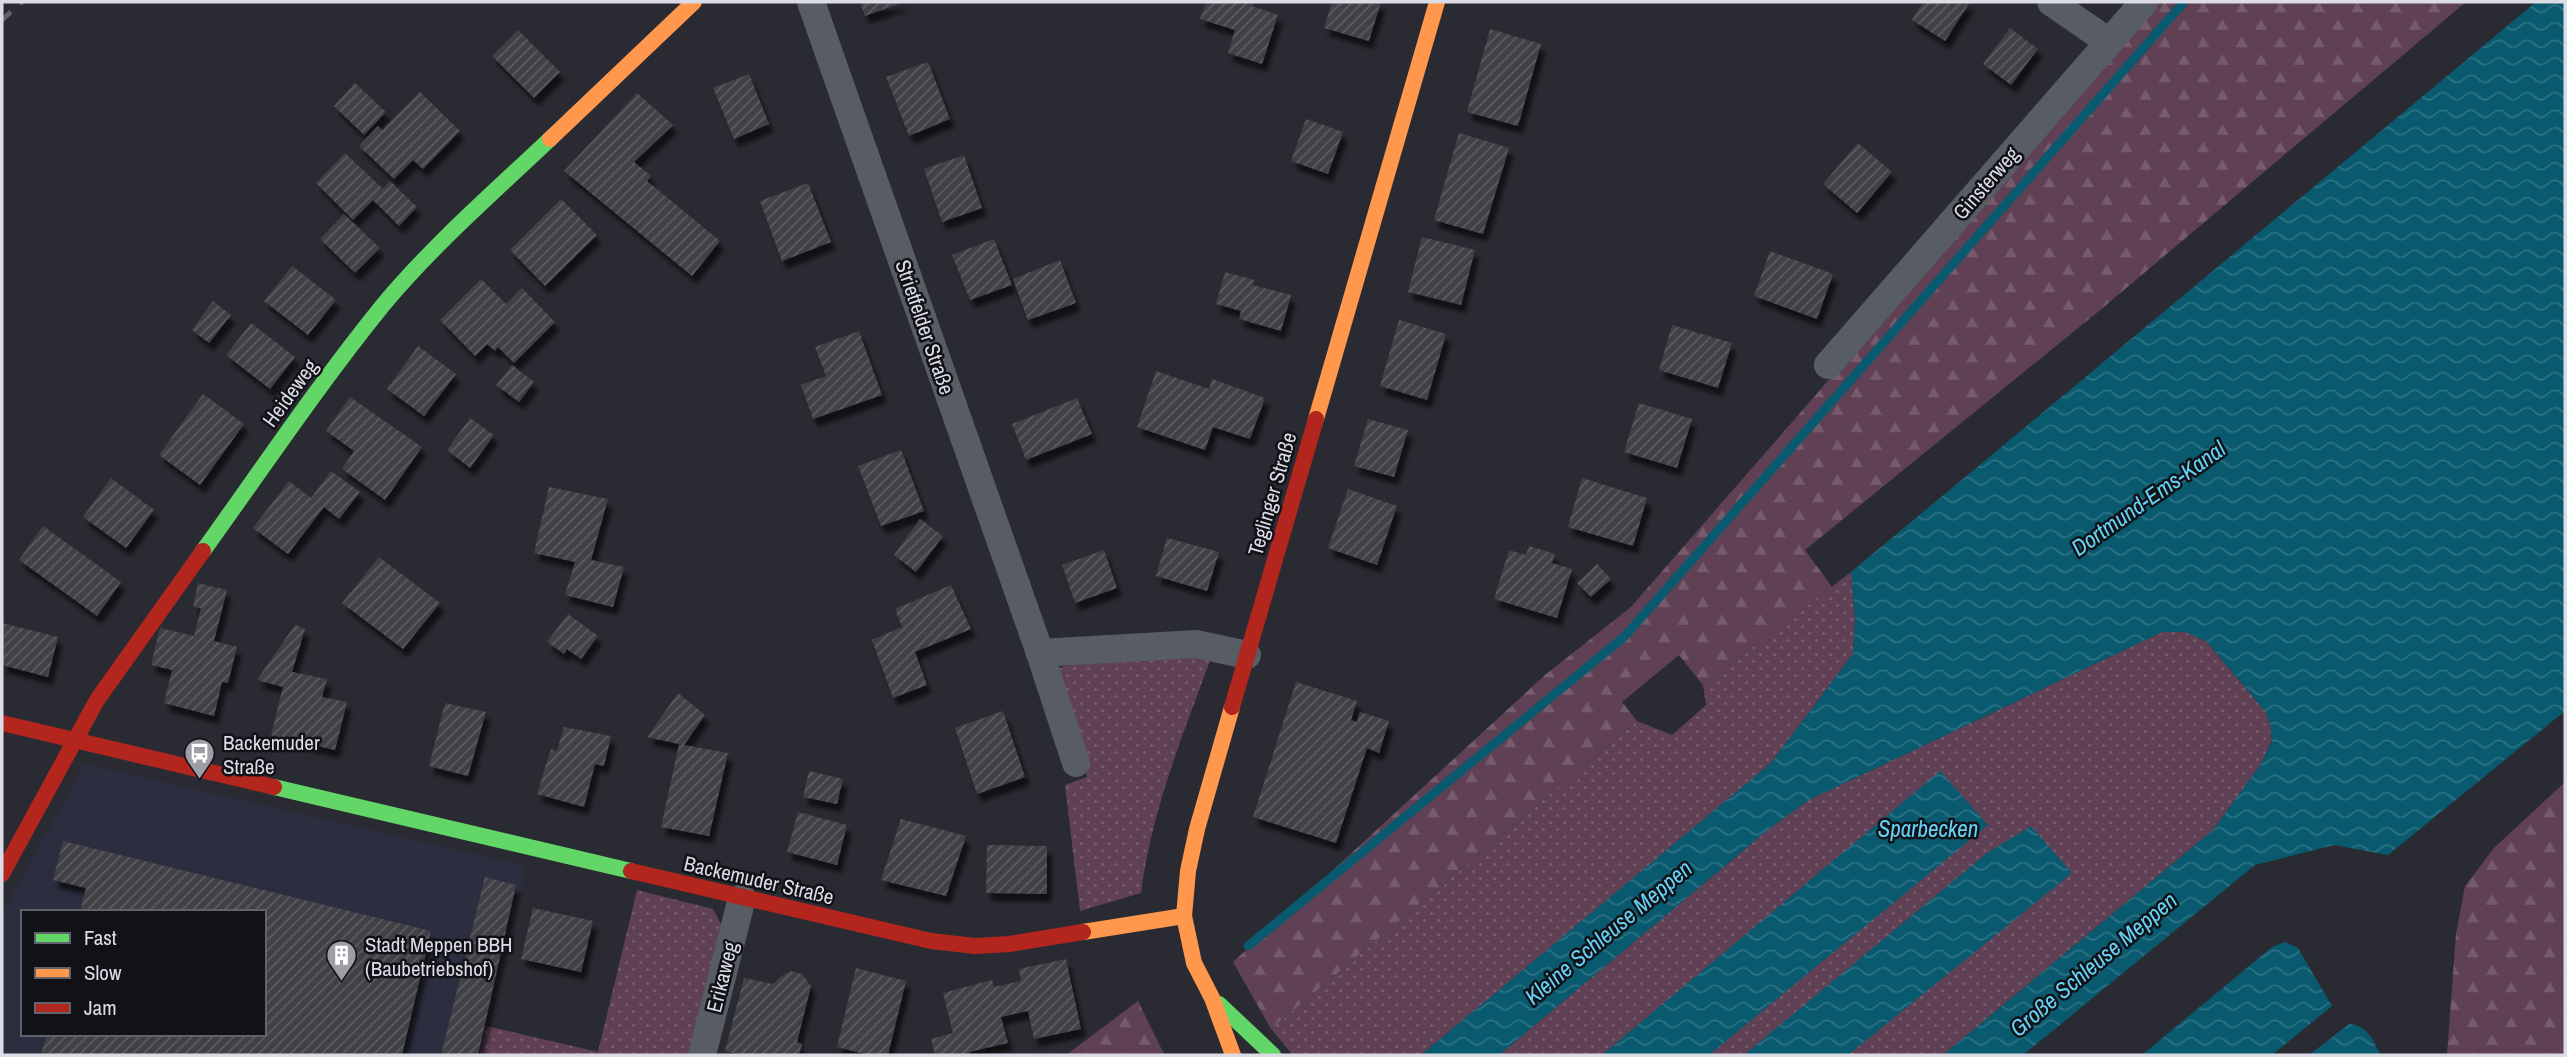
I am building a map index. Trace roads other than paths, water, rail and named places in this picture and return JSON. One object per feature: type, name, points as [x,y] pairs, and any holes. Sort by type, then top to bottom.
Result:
[{"type":"street","name":"Heideweg","points":[[2,874],[97,700],[332,371],[385,303],[454,230],[694,2]]},
{"type":"street","name":"Strietfelder Straße","points":[[811,2],[1040,653],[1076,763]]},
{"type":"street","name":"Teglinger Straße","points":[[1233,1055],[1212,998],[1194,963],[1184,916],[1188,872],[1247,655],[1437,2]]},
{"type":"street","points":[[2050,2],[2109,42]]},
{"type":"street","name":"Ginsterweg","points":[[1828,365],[2144,2]]},
{"type":"street","points":[[1040,653],[1196,644],[1247,655]]},
{"type":"street","name":"Backemuder Straße","points":[[2,723],[930,941],[975,946],[1009,944],[1184,916]]},
{"type":"street","name":"Erikaweg","points":[[702,1055],[742,898]]},
{"type":"street","name":"Teglinger Straße","points":[[1212,998],[1273,1055]]},
{"type":"water","points":[[2536,2],[2565,2],[2565,711],[2388,855],[2334,845],[2255,865],[2023,1055],[1943,1055],[2213,830],[2261,764],[2272,741],[2270,723],[2265,711],[2207,642],[2186,632],[2162,632],[1809,800],[1770,828],[1499,1055],[1421,1055],[1771,763],[1853,654],[1855,621],[1851,572]]},
{"type":"water","name":"Sparbecken","points":[[1940,771],[1988,825],[1709,1055],[1602,1055]]},
{"type":"water","name":"Sparbecken","points":[[2031,826],[2072,873],[1848,1055],[1744,1055],[1987,853]]},
{"type":"water","points":[[2285,942],[2298,948],[2332,1006],[2272,1055],[2142,1055],[2272,947]]},
{"type":"water","points":[[2349,1024],[2361,1027],[2381,1055],[2309,1055]]},
{"type":"waterway","points":[[1248,946],[1624,637],[2184,2]]},
{"type":"railway","points":[[2,20],[22,2]]},
{"type":"place","name":"Backemuder Straße","points":[[200,781]]},
{"type":"place","name":"Stadt Meppen BBH (Baubetriebshof)","points":[[342,983]]},
{"type":"water label","name":"Dortmund-Ems-Kanal","points":[[2148,498]]},
{"type":"water label","name":"Kleine Schleuse Meppen","points":[[1608,932]]},
{"type":"water label","name":"Große Schleuse Meppen","points":[[2093,964]]}]
